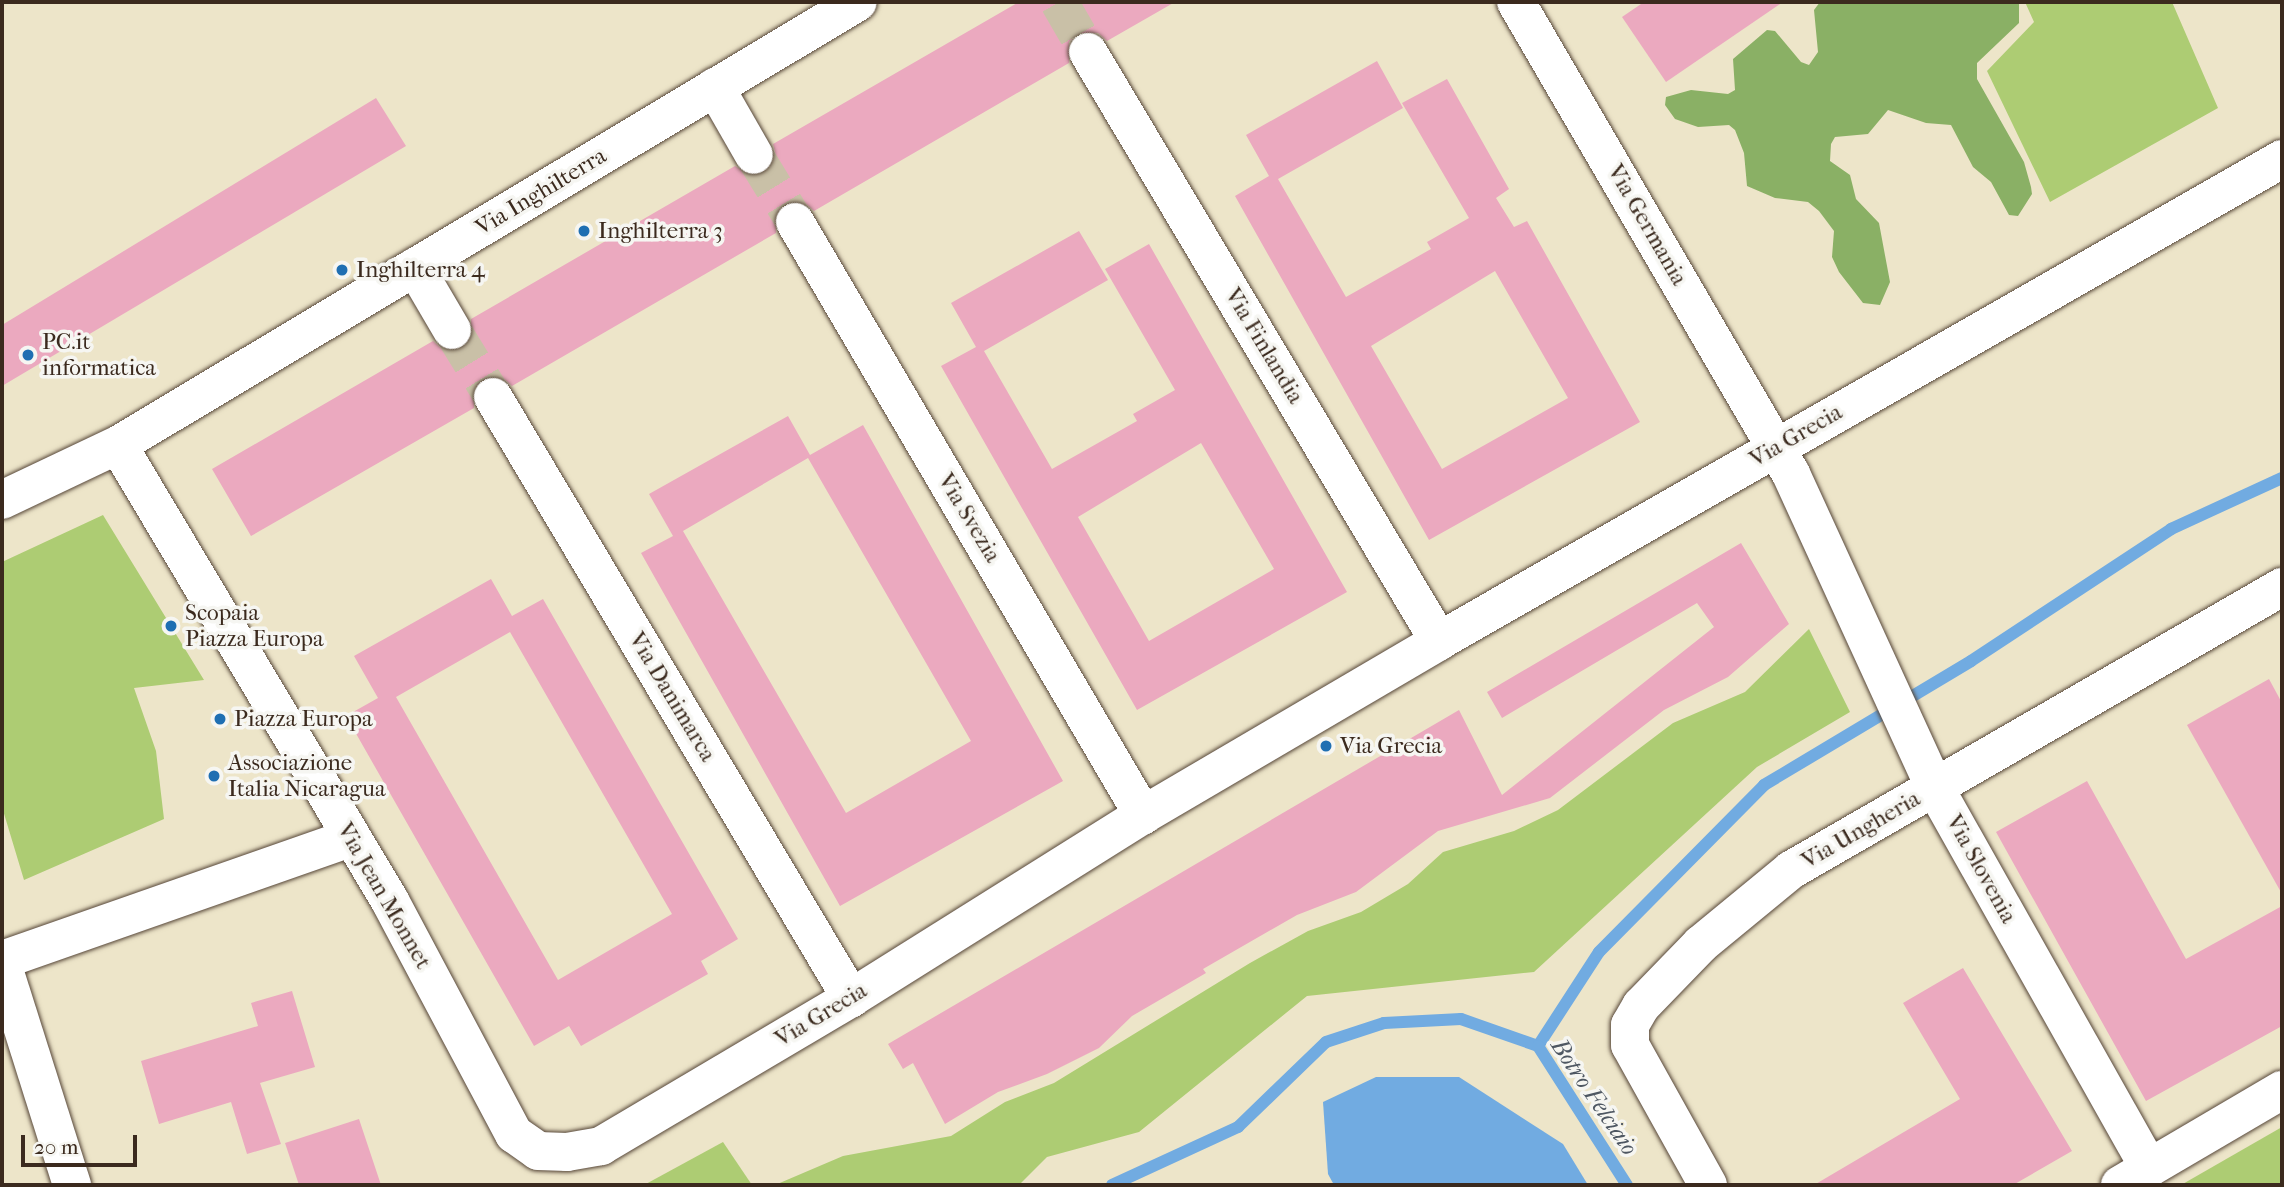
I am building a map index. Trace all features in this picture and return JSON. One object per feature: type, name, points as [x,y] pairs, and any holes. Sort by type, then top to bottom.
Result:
[{"type":"street","name":"Via Germania","points":[[1516,2],[1776,448]]},
{"type":"street","name":"Via Inghilterra","points":[[2,500],[118,445],[715,88],[835,8]]},
{"type":"street","name":"Via Finlandia","points":[[1088,52],[1439,641]]},
{"type":"street","points":[[715,88],[754,155]]},
{"type":"street","name":"Via Grecia","points":[[513,1134],[538,1151],[568,1152],[601,1146],[851,998],[1143,815],[1439,641],[2282,159]]},
{"type":"street","name":"Via Svezia","points":[[795,222],[1143,815]]},
{"type":"street","points":[[415,267],[452,330]]},
{"type":"street","name":"Via Danimarca","points":[[493,397],[851,998]]},
{"type":"street","name":"Via Jean Monnet","points":[[118,445],[351,838],[513,1134]]},
{"type":"street","name":"Via Slovenia","points":[[1776,448],[1878,672],[1928,774],[2135,1177]]},
{"type":"street","name":"Via Ungheria","points":[[1708,1185],[1630,1045],[1630,1024],[1641,1006],[1701,944],[1791,870],[1928,774],[2282,587]]},
{"type":"street","points":[[72,1185],[2,962],[351,838]]},
{"type":"street","points":[[2135,1177],[2282,1090]]},
{"type":"green space","points":[[1820,2],[2019,2],[2019,23],[1977,63],[1977,79],[2024,162],[2031,187],[2032,194],[2018,216],[2009,215],[1991,182],[1973,167],[1951,125],[1926,123],[1888,110],[1868,134],[1835,137],[1831,144],[1830,161],[1850,175],[1856,199],[1879,223],[1890,282],[1880,305],[1863,303],[1839,272],[1832,257],[1834,231],[1819,211],[1808,202],[1775,198],[1747,186],[1744,153],[1735,130],[1729,125],[1698,127],[1675,119],[1665,105],[1666,97],[1691,90],[1728,94],[1735,90],[1733,59],[1767,30],[1775,31],[1801,62],[1809,65],[1818,52],[1814,10]]},
{"type":"green space","points":[[2025,2],[2172,2],[2218,108],[2050,202],[1987,71],[2034,22]]},
{"type":"green space","points":[[103,515],[204,680],[134,688],[156,751],[164,819],[24,880],[2,807],[2,562]]},
{"type":"green space","points":[[1809,629],[1850,712],[1757,767],[1534,972],[1307,996],[1139,1132],[1047,1157],[1019,1185],[775,1185],[843,1156],[951,1136],[1005,1102],[1054,1083],[1250,963],[1308,931],[1361,912],[1408,884],[1443,852],[1514,831],[1558,810],[1673,723],[1745,692]]},
{"type":"green space","points":[[2282,1127],[2282,1185],[2181,1185]]},
{"type":"green space","points":[[723,1142],[752,1185],[644,1185]]},
{"type":"water","points":[[1376,1077],[1459,1077],[1563,1144],[1588,1185],[1334,1185],[1328,1174],[1323,1102]]},
{"type":"building","points":[[1019,2],[1175,2],[1107,41],[1098,33],[1077,33],[1069,42],[1069,63],[814,211],[805,203],[785,203],[776,212],[776,233],[512,386],[503,378],[482,378],[474,387],[474,408],[251,536],[212,469],[433,341],[442,349],[462,349],[471,340],[471,319],[735,166],[753,177],[765,174],[776,156],[773,144]]},
{"type":"building","points":[[1644,2],[1783,2],[1666,82],[1622,17]]},
{"type":"building","points":[[1377,61],[1403,108],[1278,179],[1346,297],[1431,249],[1427,242],[1469,218],[1402,103],[1447,79],[1509,189],[1496,198],[1514,227],[1527,221],[1640,422],[1429,540],[1235,196],[1269,176],[1246,135]],"holes":[[[1495,271],[1568,398],[1442,469],[1371,346]]]},
{"type":"building","points":[[376,98],[406,146],[2,386],[2,325]]},
{"type":"building","points":[[1079,231],[1108,280],[984,351],[1052,469],[1137,421],[1133,414],[1175,390],[1105,269],[1149,244],[1347,592],[1137,710],[941,366],[976,347],[951,303]],"holes":[[[1201,443],[1274,569],[1149,641],[1078,517]]]},
{"type":"building","points":[[788,416],[810,455],[863,425],[1063,781],[840,906],[641,553],[673,536],[649,494]],"holes":[[[808,458],[971,741],[846,813],[683,531]]]},
{"type":"building","points":[[1741,543],[1789,624],[1728,677],[1664,710],[1550,798],[1438,831],[1356,892],[1297,915],[1203,969],[1206,973],[1132,1016],[1099,1048],[1047,1074],[998,1092],[945,1124],[913,1063],[903,1069],[888,1044],[1459,710],[1502,795],[1714,627],[1697,603],[1502,718],[1487,692]]},
{"type":"building","points":[[491,579],[512,616],[543,599],[738,939],[701,961],[708,974],[581,1046],[569,1026],[534,1046],[346,716],[378,698],[354,656]],"holes":[[[510,632],[672,914],[558,980],[396,697]]]},
{"type":"building","points":[[2269,679],[2282,703],[2282,894],[2187,725]]},
{"type":"building","points":[[2087,781],[2186,959],[2282,906],[2282,1026],[2146,1101],[1996,832]]},
{"type":"building","points":[[1963,968],[2072,1151],[2013,1185],[1814,1185],[1960,1099],[1903,1003]]},
{"type":"building","points":[[292,991],[315,1067],[260,1083],[281,1144],[247,1154],[231,1102],[159,1124],[141,1061],[258,1026],[251,1003]]},
{"type":"building","points":[[359,1119],[381,1185],[299,1185],[285,1143]]},
{"type":"waterway","points":[[1538,1046],[1599,952],[1764,785],[1971,661],[2171,529],[2282,478]]},
{"type":"waterway","name":"Botro Felciaio","points":[[1112,1185],[1238,1127],[1326,1042],[1384,1023],[1461,1019],[1538,1046],[1627,1185]]},
{"type":"tunnel","points":[[1059,2],[1088,52]]},
{"type":"tunnel","points":[[754,155],[795,222]]},
{"type":"tunnel","points":[[452,330],[493,397]]},
{"type":"place","name":"Inghilterra 3","points":[[584,231]]},
{"type":"place","name":"Inghilterra 4","points":[[342,270]]},
{"type":"place","name":"PC.it informatica","points":[[28,355]]},
{"type":"place","name":"Scopaia Piazza Europa","points":[[171,626]]},
{"type":"place","name":"Piazza Europa","points":[[220,719]]},
{"type":"place","name":"Via Grecia","points":[[1326,746]]},
{"type":"place","name":"Associazione Italia Nicaragua","points":[[214,776]]}]
